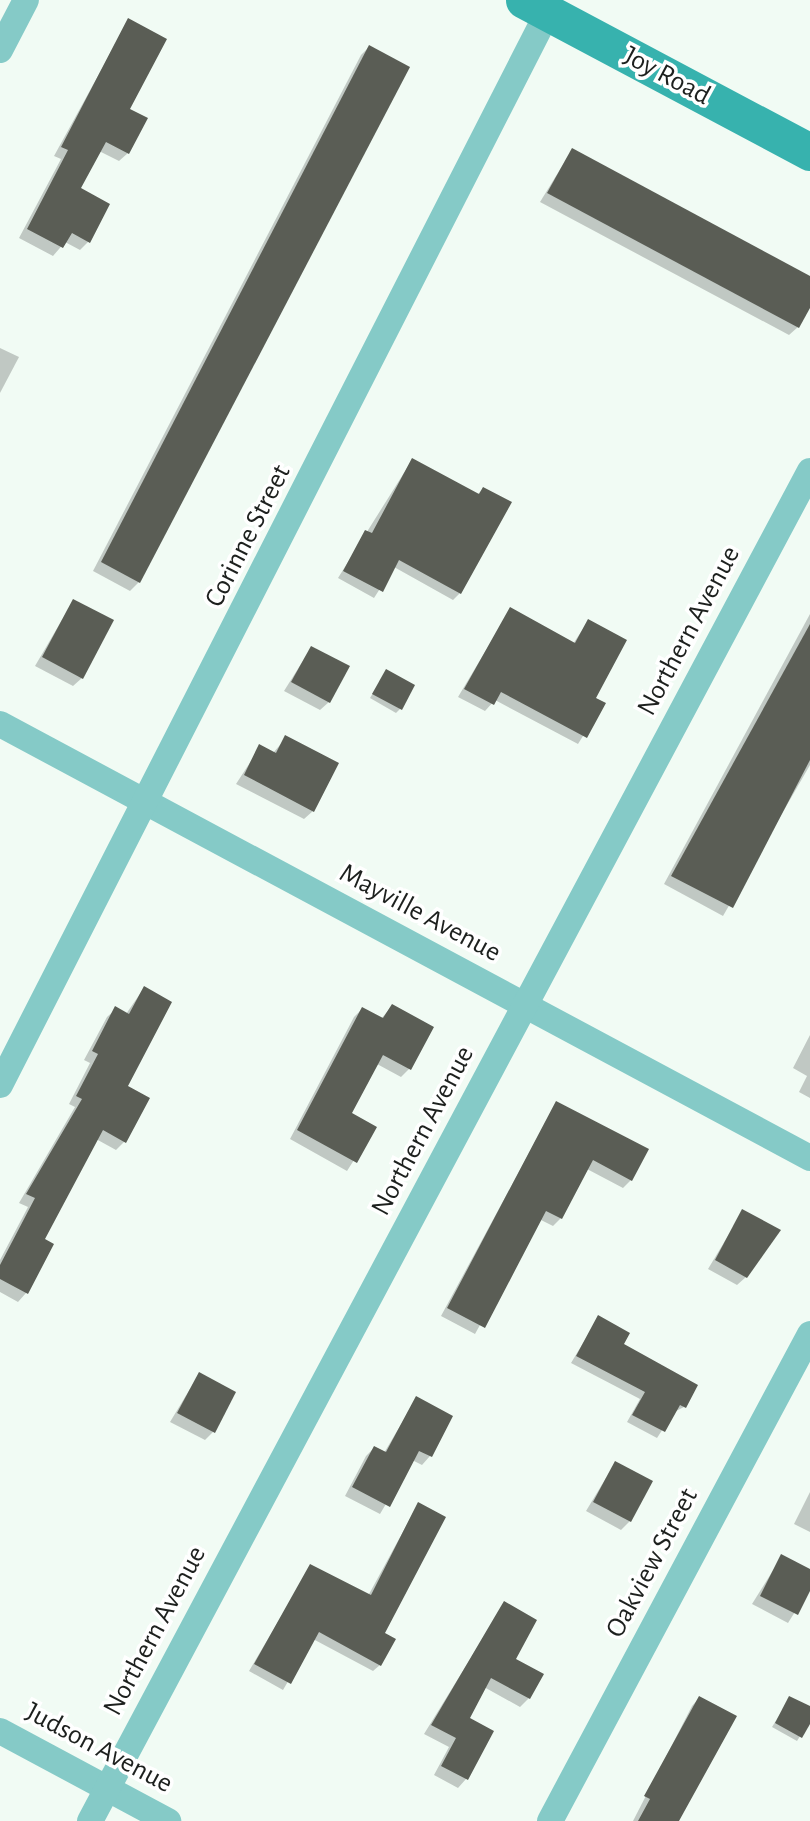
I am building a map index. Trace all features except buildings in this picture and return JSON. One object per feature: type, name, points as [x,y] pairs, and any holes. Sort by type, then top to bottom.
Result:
[{"type":"street","points":[[0,50],[26,0]]},
{"type":"street","name":"Joy Road","points":[[536,6],[810,152]]},
{"type":"street","name":"Corinne Street","points":[[0,1085],[147,804],[536,6]]},
{"type":"street","name":"Northern Avenue","points":[[90,1821],[810,471]]},
{"type":"street","name":"Mayville Avenue","points":[[0,724],[810,1158]]},
{"type":"street","name":"Oakview Street","points":[[550,1821],[810,1334]]},
{"type":"street","name":"Judson Avenue","points":[[0,1731],[168,1821]]}]
